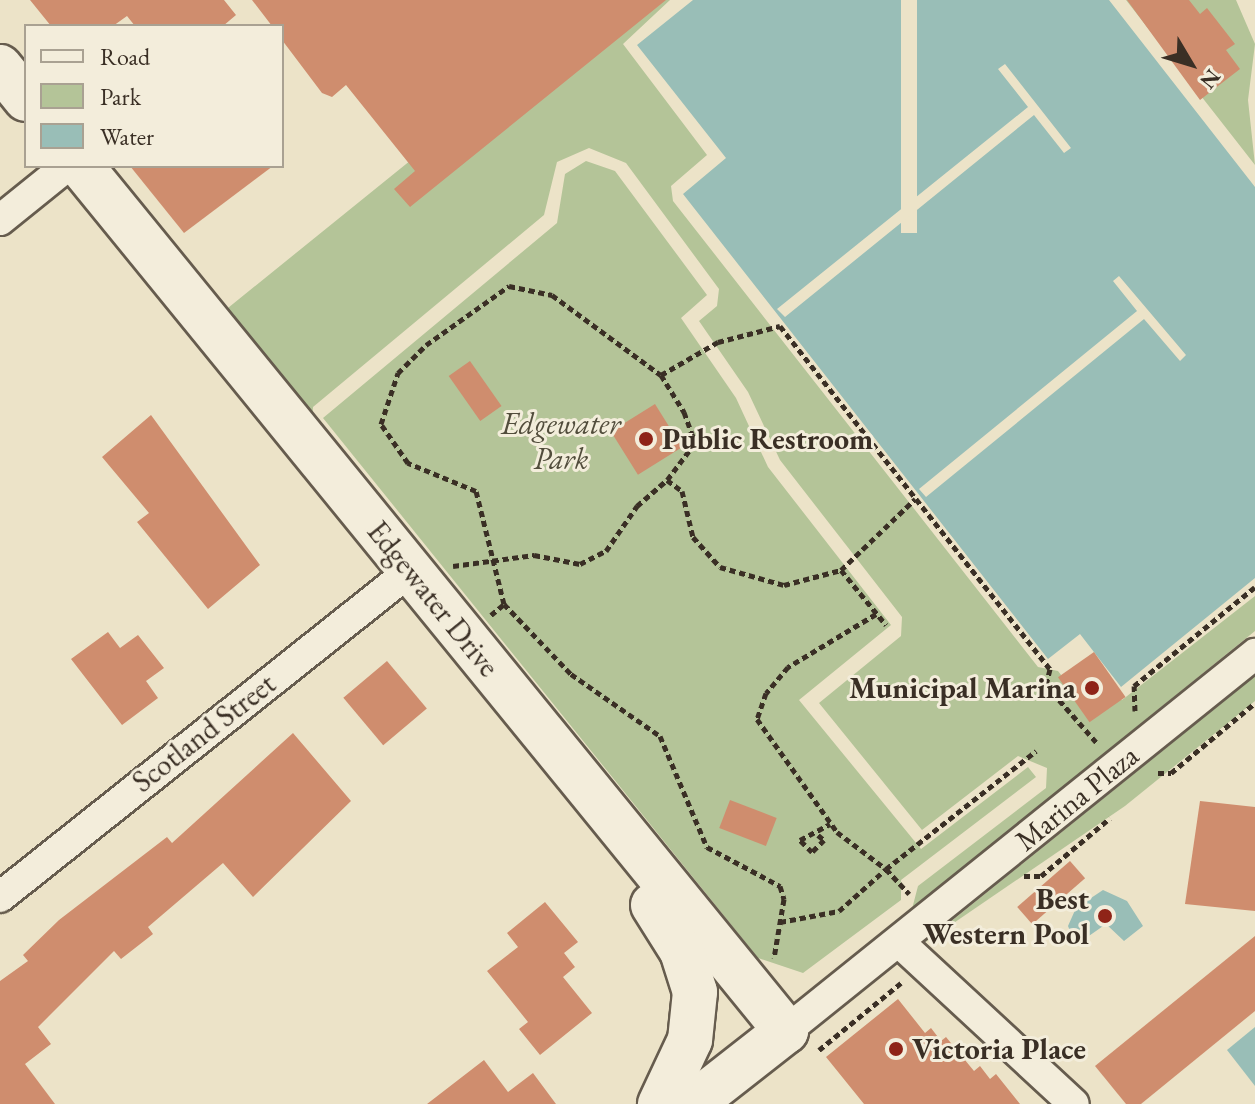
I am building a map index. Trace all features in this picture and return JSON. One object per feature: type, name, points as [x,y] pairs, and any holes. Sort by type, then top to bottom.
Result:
[{"type":"main road","points":[[0,67],[24,97]]},
{"type":"main road","name":"Edgewater Drive","points":[[83,168],[428,570],[532,723],[799,1044]]},
{"type":"main road","points":[[532,723],[598,838],[682,951],[695,992],[694,1022],[660,1104]]},
{"type":"main road","points":[[693,1104],[799,1044]]},
{"type":"street","points":[[0,220],[65,168]]},
{"type":"street","name":"Scotland Street","points":[[0,897],[428,570]]},
{"type":"street","name":"Marina Plaza","points":[[799,1044],[899,942],[1255,654]]},
{"type":"street","points":[[899,942],[1074,1104]]},
{"type":"path","points":[[428,570],[534,555],[580,564],[606,551],[637,506],[667,480],[695,443],[661,375],[552,295],[518,284],[407,362],[387,400],[385,436],[408,463],[476,491],[492,559]]},
{"type":"path","points":[[661,375],[718,342],[780,326],[1050,669],[1046,685],[1093,745],[1104,736]]},
{"type":"path","points":[[667,480],[682,491],[693,537],[720,567],[784,585],[841,570],[915,499]]},
{"type":"path","points":[[841,570],[886,625]]},
{"type":"path","points":[[1125,719],[1139,708],[1134,686],[1255,587]]},
{"type":"path","points":[[504,604],[571,674],[660,736],[699,838],[716,854],[780,886],[778,968]]},
{"type":"path","points":[[876,614],[788,667],[766,693],[757,719],[830,824],[886,869],[909,894]]},
{"type":"path","points":[[1158,773],[1171,773],[1255,703]]},
{"type":"path","points":[[780,922],[839,911],[886,869],[1036,751]]},
{"type":"path","points":[[818,835],[830,824]]},
{"type":"path","points":[[812,829],[818,835],[824,840],[812,852],[800,840],[812,829]]},
{"type":"path","points":[[799,1044],[906,979],[918,989]]},
{"type":"green space","points":[[609,0],[670,0],[623,44],[707,155],[671,186],[673,201],[1038,667],[1058,671],[1081,701],[1122,700],[1255,596],[1255,631],[912,909],[918,886],[1046,788],[1047,768],[1018,756],[922,830],[819,703],[901,636],[902,617],[780,460],[748,392],[699,321],[717,306],[719,289],[626,163],[589,148],[557,162],[544,215],[313,407],[312,423],[223,312]]},
{"type":"green space","points":[[1126,0],[1236,0],[1255,44],[1248,100],[1255,165]]},
{"type":"green space","name":"Edgewater Park","points":[[586,161],[615,171],[707,295],[681,318],[736,398],[768,467],[891,625],[799,700],[921,849],[1028,767],[1036,777],[901,880],[901,900],[803,973],[758,958],[323,418],[557,223],[565,174]]},
{"type":"green space","points":[[1255,676],[1255,701],[1125,806],[923,944]]},
{"type":"water","points":[[693,0],[1109,0],[1255,187],[1255,578],[1121,687],[1080,634],[1048,659],[683,194],[726,158],[637,45]]},
{"type":"water","name":"Best Western Pool","points":[[1103,890],[1127,901],[1143,926],[1124,941],[1106,924],[1086,938],[1072,936],[1068,926],[1076,908]]},
{"type":"water","points":[[1255,1027],[1255,1086],[1227,1050]]},
{"type":"pier","points":[[901,0],[917,0],[917,233],[901,233]]},
{"type":"pier","points":[[1005,64],[1071,148],[1064,153],[1034,115],[785,317],[777,309],[1028,107],[998,69]]},
{"type":"pier","points":[[1119,276],[1186,355],[1180,361],[1144,319],[926,497],[919,489],[1137,311],[1113,281]]},
{"type":"building","points":[[30,0],[224,0],[236,15],[225,24],[133,24],[127,16],[116,24],[49,24]]},
{"type":"building","points":[[252,0],[666,0],[410,207],[394,189],[415,171],[346,85],[332,97],[322,93],[284,43],[284,24],[270,24]]},
{"type":"building","points":[[1127,0],[1189,0],[1200,14],[1207,8],[1235,44],[1226,50],[1240,69],[1200,100]]},
{"type":"building","points":[[132,168],[270,168],[184,233]]},
{"type":"building","points":[[470,361],[502,406],[480,421],[449,376]]},
{"type":"building","name":"Public Restroom","points":[[655,404],[682,447],[638,475],[611,432]]},
{"type":"building","points":[[151,415],[260,565],[208,609],[137,522],[149,513],[102,457]]},
{"type":"building","points":[[108,632],[120,648],[138,635],[164,668],[146,681],[158,698],[122,725],[71,659]]},
{"type":"building","name":"Municipal Marina","points":[[1094,652],[1126,697],[1090,722],[1058,677]]},
{"type":"building","points":[[387,661],[427,708],[383,745],[343,698]]},
{"type":"building","points":[[293,733],[351,801],[253,897],[223,863],[148,927],[153,934],[121,959],[114,951],[38,1027],[51,1044],[25,1064],[55,1104],[0,1104],[0,981],[28,961],[23,955],[59,920],[167,837],[172,843]]},
{"type":"building","points":[[730,800],[777,818],[766,846],[719,828]]},
{"type":"building","points":[[1200,801],[1255,807],[1255,911],[1185,904]]},
{"type":"building","points":[[1070,861],[1085,878],[1032,924],[1017,907]]},
{"type":"building","points":[[545,902],[578,942],[564,953],[575,967],[563,977],[592,1013],[540,1055],[519,1029],[528,1022],[487,971],[518,947],[507,933]]},
{"type":"building","points":[[1255,936],[1255,1011],[1141,1104],[1126,1104],[1095,1066]]},
{"type":"building","name":"Victoria Place","points":[[898,999],[925,1033],[931,1028],[941,1041],[946,1037],[974,1071],[980,1066],[990,1079],[996,1074],[1020,1104],[864,1104],[826,1057]]},
{"type":"building","points":[[484,1060],[508,1092],[533,1073],[556,1104],[427,1104]]},
{"type":"place","name":"Public Restroom","points":[[646,439]]},
{"type":"place","name":"Municipal Marina","points":[[1092,688]]},
{"type":"place","name":"Best Western Pool","points":[[1105,916]]},
{"type":"place","name":"Victoria Place","points":[[896,1049]]}]
